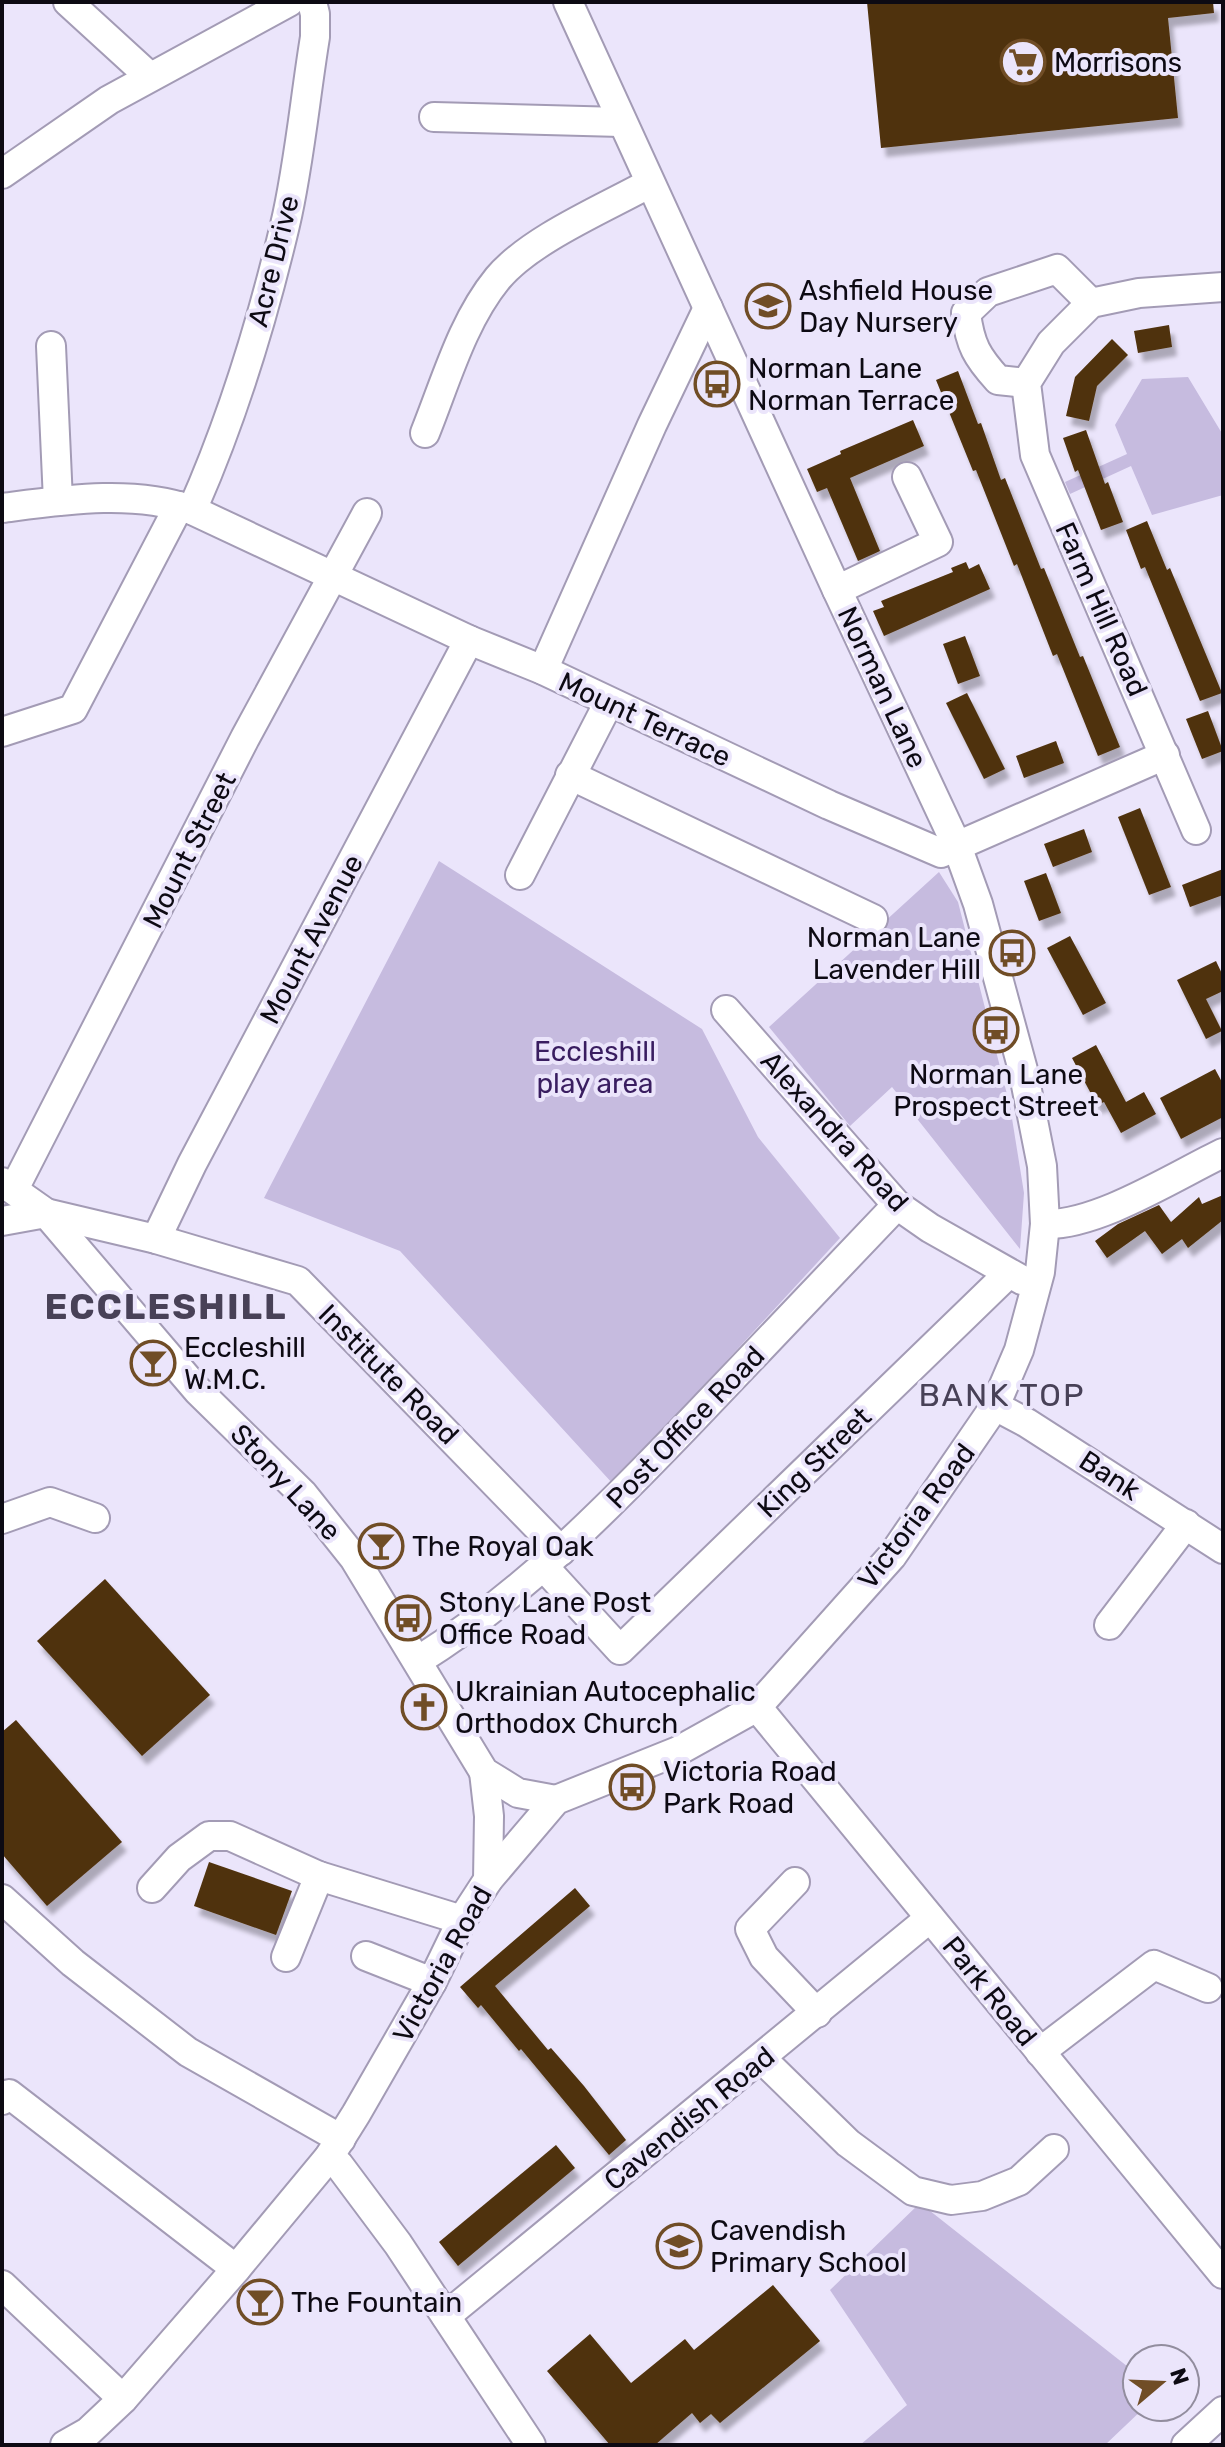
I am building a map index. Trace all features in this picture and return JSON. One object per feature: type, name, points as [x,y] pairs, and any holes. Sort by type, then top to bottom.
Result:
[{"type":"street","points":[[68,2],[149,76]]},
{"type":"street","points":[[2,174],[149,76],[289,2]]},
{"type":"street","name":"Acre Drive","points":[[2,732],[73,709],[185,508],[210,470],[250,349],[286,223],[315,37],[312,2]]},
{"type":"street","name":"Norman Lane","points":[[568,2],[957,846],[978,904],[1023,1070],[1042,1166],[1045,1224],[1037,1288],[1019,1350],[995,1406]]},
{"type":"street","points":[[434,117],[621,122]]},
{"type":"street","points":[[425,433],[470,320],[500,275],[550,238],[650,183]]},
{"type":"street","points":[[1091,303],[1057,269],[988,292],[966,313],[968,333],[977,358],[998,380],[1026,383],[1051,343],[1091,303],[1139,293],[1223,287]]},
{"type":"street","points":[[543,670],[652,425],[708,308]]},
{"type":"street","points":[[51,346],[58,501]]},
{"type":"street","name":"Farm Hill Road","points":[[1026,383],[1035,455],[1196,830]]},
{"type":"street","points":[[837,590],[938,542],[907,477]]},
{"type":"street","name":"Mount Terrace","points":[[2,508],[58,501],[128,498],[185,508],[469,640],[543,670],[829,805],[941,853],[957,846]]},
{"type":"street","name":"Mount Street","points":[[8,1185],[367,513]]},
{"type":"street","name":"Mount Avenue","points":[[156,1239],[192,1164],[469,640]]},
{"type":"street","points":[[520,875],[609,702]]},
{"type":"street","points":[[957,846],[1165,755]]},
{"type":"street","points":[[570,775],[873,919]]},
{"type":"street","name":"Alexandra Road","points":[[726,1010],[897,1205],[930,1228],[1037,1288]]},
{"type":"street","points":[[1045,1224],[1062,1224],[1098,1215],[1223,1153]]},
{"type":"street","name":"Stony Lane","points":[[8,1185],[46,1213],[198,1391],[303,1494],[354,1558],[419,1660],[484,1772],[489,1816],[488,1880]]},
{"type":"street","name":"Post Office Road","points":[[419,1660],[461,1634],[552,1559],[613,1502],[897,1205]]},
{"type":"street","points":[[2,1221],[46,1213]]},
{"type":"street","name":"Institute Road","points":[[46,1213],[156,1239],[298,1281],[552,1559],[620,1650]]},
{"type":"street","name":"King Street","points":[[620,1650],[1008,1274]]},
{"type":"street","name":"Bank","points":[[995,1406],[1027,1423],[1223,1549]]},
{"type":"street","name":"Victoria Road","points":[[83,2441],[236,2269],[335,2148],[432,1982],[462,1920],[488,1880],[556,1800],[678,1751],[757,1707],[892,1556],[995,1406]]},
{"type":"street","points":[[2,1519],[50,1502],[95,1518]]},
{"type":"street","points":[[1109,1625],[1186,1524]]},
{"type":"street","name":"Park Road","points":[[757,1707],[1223,2274]]},
{"type":"street","name":"Stony Lane","points":[[484,1772],[518,1793],[556,1800]]},
{"type":"street","points":[[152,1888],[179,1858],[209,1836],[230,1836],[319,1876],[462,1920]]},
{"type":"street","points":[[286,1957],[319,1876]]},
{"type":"street","points":[[795,1882],[750,1929],[764,1957],[817,2013]]},
{"type":"street","points":[[2,1899],[73,1963],[188,2052],[335,2148],[339,2165],[446,2316],[531,2445]]},
{"type":"street","name":"Cavendish Road","points":[[446,2316],[930,1918]]},
{"type":"street","points":[[366,1956],[432,1982]]},
{"type":"street","points":[[1040,2052],[1154,1965],[1208,1988]]},
{"type":"street","points":[[762,2059],[848,2143],[913,2191],[951,2200],[982,2196],[1019,2181],[1054,2149]]},
{"type":"street","points":[[2,2100],[9,2094],[236,2269]]},
{"type":"street","points":[[2,2285],[123,2399]]},
{"type":"street","points":[[1186,2445],[1223,2411]]},
{"type":"green space","points":[[1188,377],[1223,435],[1223,495],[1152,515],[1131,466],[1070,494],[1065,482],[1127,454],[1115,425],[1142,379]]},
{"type":"green space","name":"Eccleshill play area","points":[[439,861],[702,1029],[758,1137],[840,1238],[613,1484],[400,1251],[264,1198]]},
{"type":"green space","points":[[939,872],[958,902],[1010,1106],[1024,1193],[1020,1249],[892,1087],[850,1126],[769,1027]]},
{"type":"green space","points":[[920,2203],[1121,2361],[1121,2423],[1128,2423],[1105,2445],[860,2445],[907,2405],[830,2290]]},
{"type":"building","name":"Morrisons","points":[[867,2],[1213,2],[1214,13],[1168,18],[1178,118],[881,148]]},
{"type":"building","points":[[1169,325],[1172,347],[1138,353],[1134,331]]},
{"type":"building","points":[[1112,339],[1128,355],[1097,386],[1089,421],[1066,416],[1075,377]]},
{"type":"building","points":[[958,371],[1001,480],[1005,478],[1041,569],[1044,568],[1120,747],[1098,756],[1057,654],[1053,656],[1017,564],[1014,566],[936,380]]},
{"type":"building","points":[[913,420],[924,446],[850,478],[880,551],[858,561],[827,488],[817,492],[807,469],[841,454],[840,451]]},
{"type":"building","points":[[1086,430],[1105,484],[1108,482],[1123,522],[1101,530],[1063,438]]},
{"type":"building","points":[[1147,521],[1222,693],[1200,701],[1145,567],[1141,569],[1126,530]]},
{"type":"building","points":[[966,562],[969,569],[979,564],[990,589],[884,636],[873,611],[884,607],[881,601],[953,572],[951,568]]},
{"type":"building","points":[[965,636],[980,676],[958,684],[943,644]]},
{"type":"building","points":[[967,693],[1005,769],[984,779],[946,703]]},
{"type":"building","points":[[1208,711],[1223,751],[1202,759],[1186,719]]},
{"type":"building","points":[[1056,741],[1064,763],[1024,778],[1016,756]]},
{"type":"building","points":[[1140,808],[1171,887],[1149,895],[1118,817]]},
{"type":"building","points":[[1084,829],[1092,852],[1053,867],[1044,844]]},
{"type":"building","points":[[1223,869],[1223,895],[1190,907],[1182,885]]},
{"type":"building","points":[[1046,873],[1061,913],[1039,921],[1024,881]]},
{"type":"building","points":[[1070,936],[1106,1003],[1083,1015],[1047,948]]},
{"type":"building","points":[[1216,961],[1223,976],[1223,991],[1206,999],[1222,1031],[1206,1039],[1177,980]]},
{"type":"building","points":[[1096,1045],[1126,1102],[1144,1092],[1156,1114],[1121,1133],[1104,1102],[1097,1105],[1072,1058]]},
{"type":"building","points":[[1215,1069],[1223,1084],[1223,1117],[1181,1139],[1160,1098]]},
{"type":"building","points":[[1223,1195],[1223,1220],[1188,1248],[1182,1239],[1162,1254],[1145,1231],[1107,1258],[1095,1241],[1118,1224],[1159,1205],[1171,1222],[1199,1197],[1202,1204]]},
{"type":"building","points":[[105,1579],[210,1695],[142,1756],[37,1641]]},
{"type":"building","points":[[16,1720],[122,1842],[47,1906],[2,1854],[2,1732]]},
{"type":"building","points":[[209,1862],[292,1891],[276,1935],[194,1906]]},
{"type":"building","points":[[575,1888],[590,1906],[495,1986],[548,2050],[551,2048],[584,2086],[626,2140],[609,2155],[521,2049],[519,2051],[481,2005],[478,2008],[460,1987]]},
{"type":"building","points":[[556,2145],[575,2168],[458,2266],[439,2242]]},
{"type":"building","points":[[773,2285],[820,2341],[720,2423],[711,2414],[700,2423],[692,2413],[655,2445],[610,2445],[547,2371],[590,2334],[631,2383],[685,2339],[694,2350]]},
{"type":"place","name":"Morrisons","points":[[1023,62]]},
{"type":"place","name":"Ashfield House Day Nursery","points":[[768,306]]},
{"type":"place","name":"Norman Lane Norman Terrace","points":[[717,384]]},
{"type":"place","name":"Norman Lane Lavender Hill","points":[[1012,953]]},
{"type":"place","name":"Norman Lane Prospect Street","points":[[996,1030]]},
{"type":"place","name":"Eccleshill W.M.C.","points":[[153,1363]]},
{"type":"place","name":"The Royal Oak","points":[[381,1546]]},
{"type":"place","name":"Stony Lane Post Office Road","points":[[408,1618]]},
{"type":"place","name":"Ukrainian Autocephalic Orthodox Church","points":[[424,1707]]},
{"type":"place","name":"Victoria Road Park Road","points":[[632,1787]]},
{"type":"place","name":"Cavendish Primary School","points":[[679,2246]]},
{"type":"place","name":"The Fountain","points":[[260,2302]]},
{"type":"district","name":"ECCLESHILL","points":[[166,1306]]},
{"type":"district","name":"BANK TOP","points":[[1002,1395]]}]
